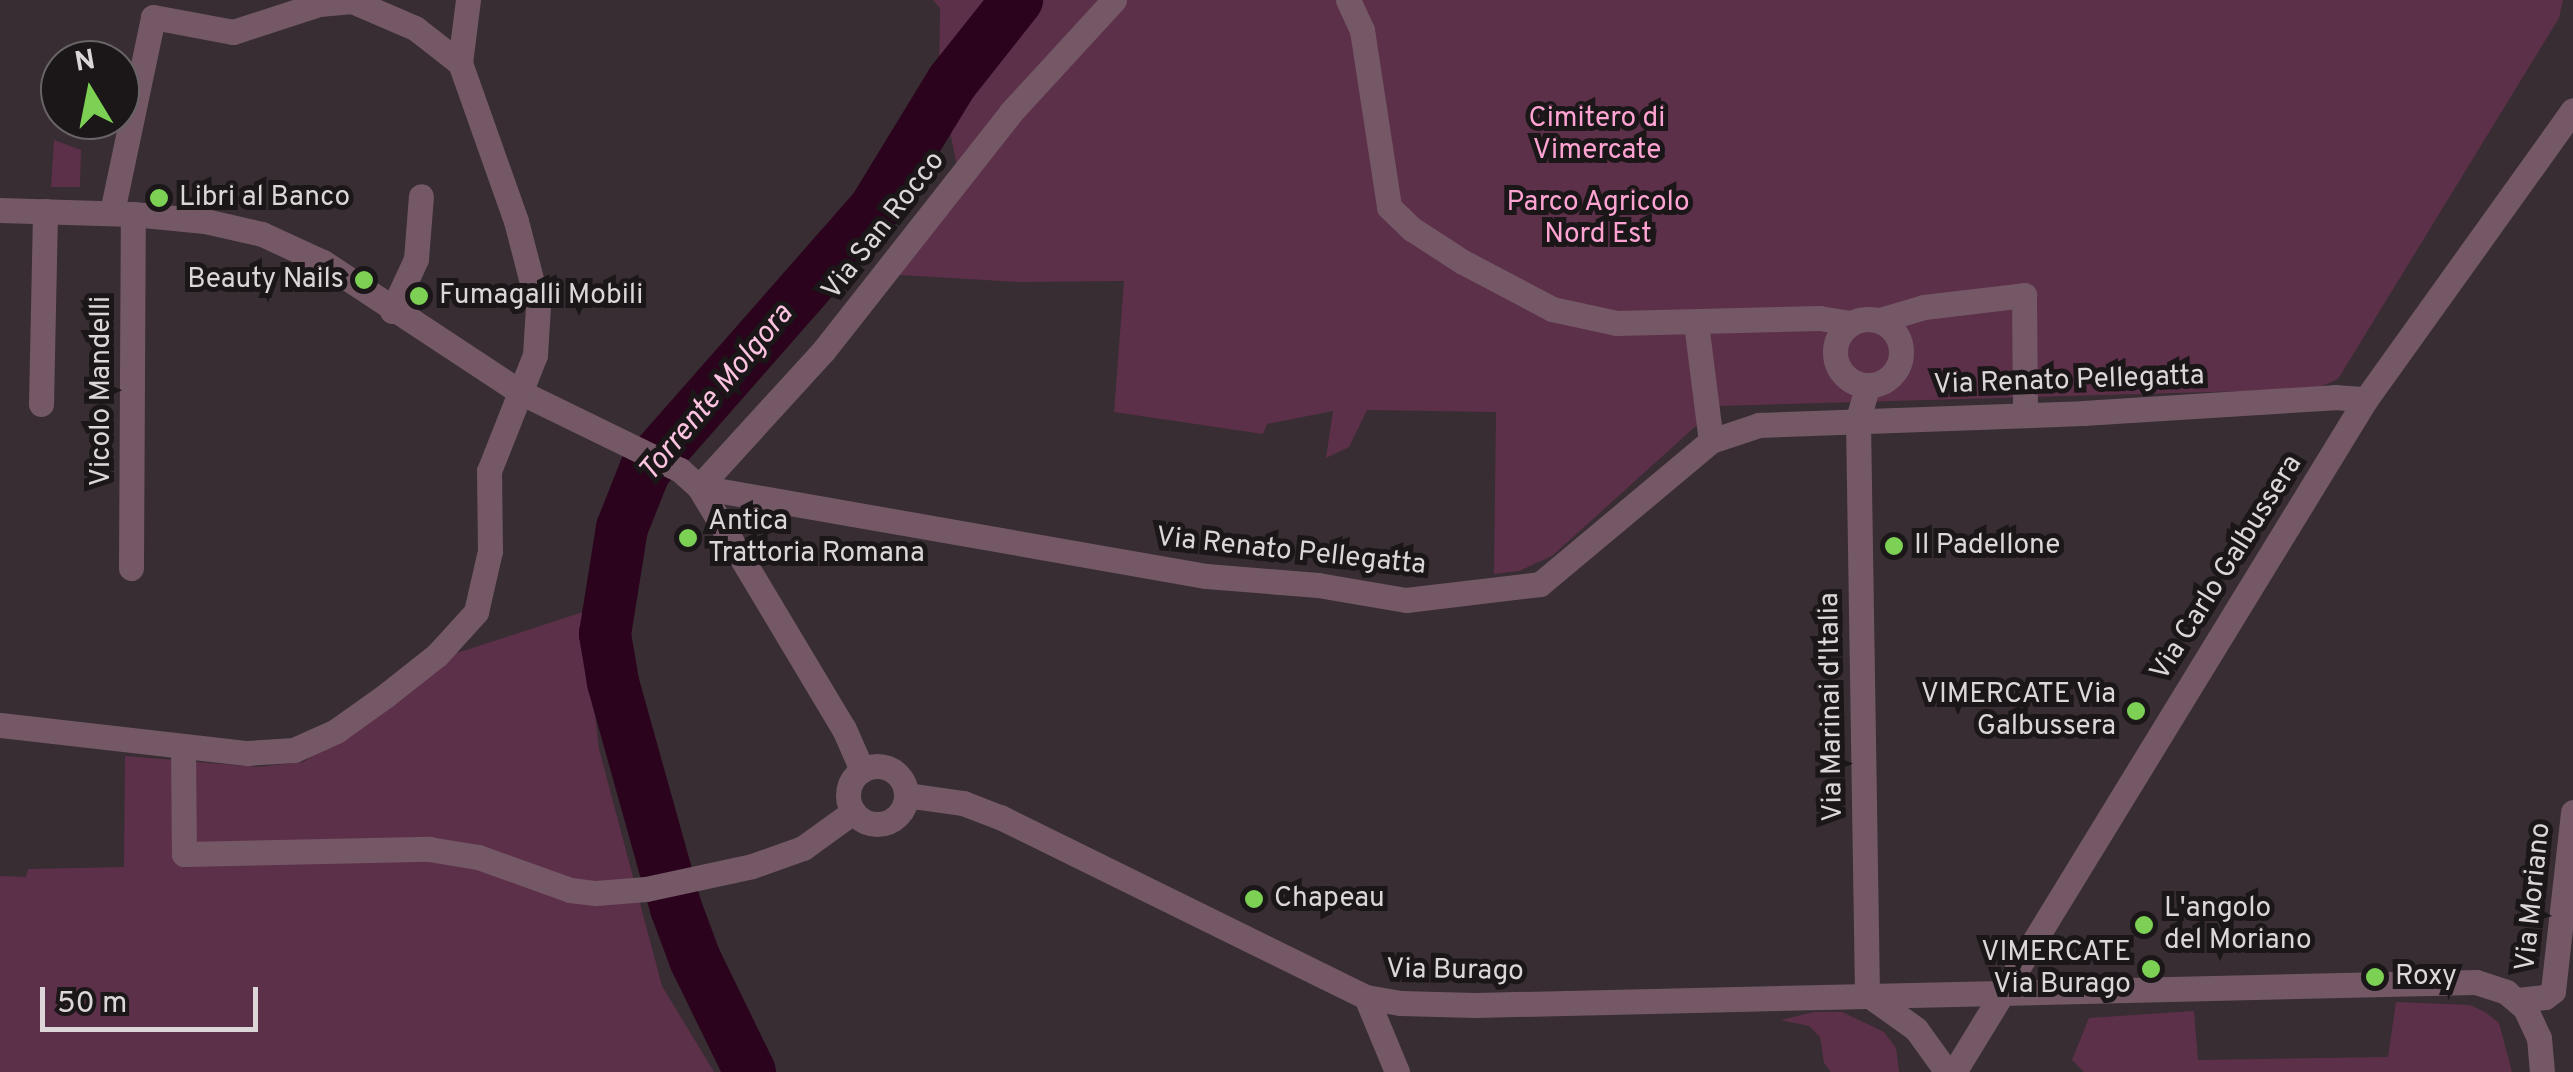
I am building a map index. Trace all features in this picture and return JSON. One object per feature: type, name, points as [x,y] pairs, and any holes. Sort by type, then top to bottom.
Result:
[{"type":"street","points":[[0,725],[270,753],[312,744],[437,655],[476,612],[490,551],[489,471],[535,355],[538,306],[516,222],[460,63],[468,0]]},
{"type":"street","name":"Via San Rocco","points":[[690,478],[824,350],[1011,112],[1114,0]]},
{"type":"street","points":[[1348,0],[1362,30],[1389,207],[1412,229],[1515,292],[1552,309],[1617,323],[1819,318],[1851,323],[1880,320],[1924,307],[2024,295],[2025,414]]},
{"type":"street","name":"Vicolo Mandelli","points":[[131,568],[122,213],[152,17],[233,32],[320,4],[352,1],[415,28],[460,63]]},
{"type":"street","name":"Via Carlo Galbussera","points":[[1950,1072],[2366,399],[2573,110]]},
{"type":"street","points":[[392,311],[416,259],[421,196]]},
{"type":"street","points":[[0,210],[205,220],[262,234],[324,262],[392,311],[520,392],[690,478],[844,728],[862,770]]},
{"type":"street","points":[[41,404],[44,212]]},
{"type":"street","points":[[1851,323],[1837,339],[1836,360],[1848,378],[1868,385],[1888,380],[1900,362],[1896,332],[1880,320]]},
{"type":"street","points":[[1696,323],[1711,440]]},
{"type":"street","name":"Via Marinai d'Italia","points":[[1867,994],[1858,419],[1868,385]]},
{"type":"street","name":"Via Renato Pellegatta","points":[[690,478],[1206,576],[1318,585],[1406,600],[1540,584],[1711,440],[1759,425],[2366,399]]},
{"type":"street","points":[[183,746],[184,854],[429,849],[478,857],[583,894],[646,889],[804,848],[853,812]]},
{"type":"street","points":[[876,765],[892,770],[903,780],[906,796],[900,812],[886,823],[868,822],[853,812],[848,789],[862,770],[876,765]]},
{"type":"street","name":"Via Burago","points":[[906,796],[963,803],[1000,818],[1366,998],[1475,1005],[2455,980],[2487,984],[2517,1000]]},
{"type":"street","name":"Via Moriano","points":[[2542,1072],[2535,1027],[2517,1000],[2544,997],[2554,991],[2573,812]]},
{"type":"street","points":[[1867,994],[1916,1029],[1950,1072]]},
{"type":"street","points":[[1366,998],[1397,1072]]},
{"type":"green space","name":"Parco Agricolo Nord Est","points":[[933,0],[2563,0],[2559,18],[2338,379],[2316,389],[1718,406],[1552,556],[1519,571],[1494,574],[1496,412],[1367,410],[1349,447],[1326,458],[1333,411],[1267,424],[1263,434],[1114,412],[1124,281],[1020,282],[900,275],[901,263],[962,191],[939,77],[940,8]]},
{"type":"green space","points":[[54,140],[81,150],[80,187],[51,187]]},
{"type":"green space","points":[[583,612],[599,749],[662,986],[714,1072],[0,1072],[0,876],[26,877],[28,869],[124,867],[125,756],[258,767],[303,762],[382,714],[451,655]]},
{"type":"green space","points":[[2396,1002],[2470,1005],[2485,1012],[2499,1023],[2512,1072],[2084,1072],[2072,1060],[2089,1018],[2194,1011],[2198,1060],[2388,1057]]},
{"type":"green space","points":[[1814,1012],[1842,1012],[1884,1032],[1896,1048],[1899,1072],[1831,1072],[1824,1063],[1820,1037],[1809,1026],[1781,1020]]},
{"type":"waterway","name":"Torrente Molgora","points":[[750,1072],[695,959],[676,908],[613,682],[605,634],[622,528],[645,470],[875,208],[952,82],[1017,0]]},
{"type":"place","name":"Libri al Banco","points":[[159,198]]},
{"type":"place","name":"Beauty Nails","points":[[364,280]]},
{"type":"place","name":"Fumagalli Mobili","points":[[419,296]]},
{"type":"place","name":"Antica Trattoria Romana","points":[[688,538]]},
{"type":"place","name":"Il Padellone","points":[[1894,546]]},
{"type":"place","name":"VIMERCATE Via Galbussera","points":[[2136,711]]},
{"type":"place","name":"Chapeau","points":[[1254,899]]},
{"type":"place","name":"L'angolo del Moriano","points":[[2144,925]]},
{"type":"place","name":"VIMERCATE Via Burago","points":[[2151,969]]},
{"type":"place","name":"Roxy","points":[[2375,977]]},
{"type":"park label","name":"Cimitero di Vimercate","points":[[1597,135]]}]
